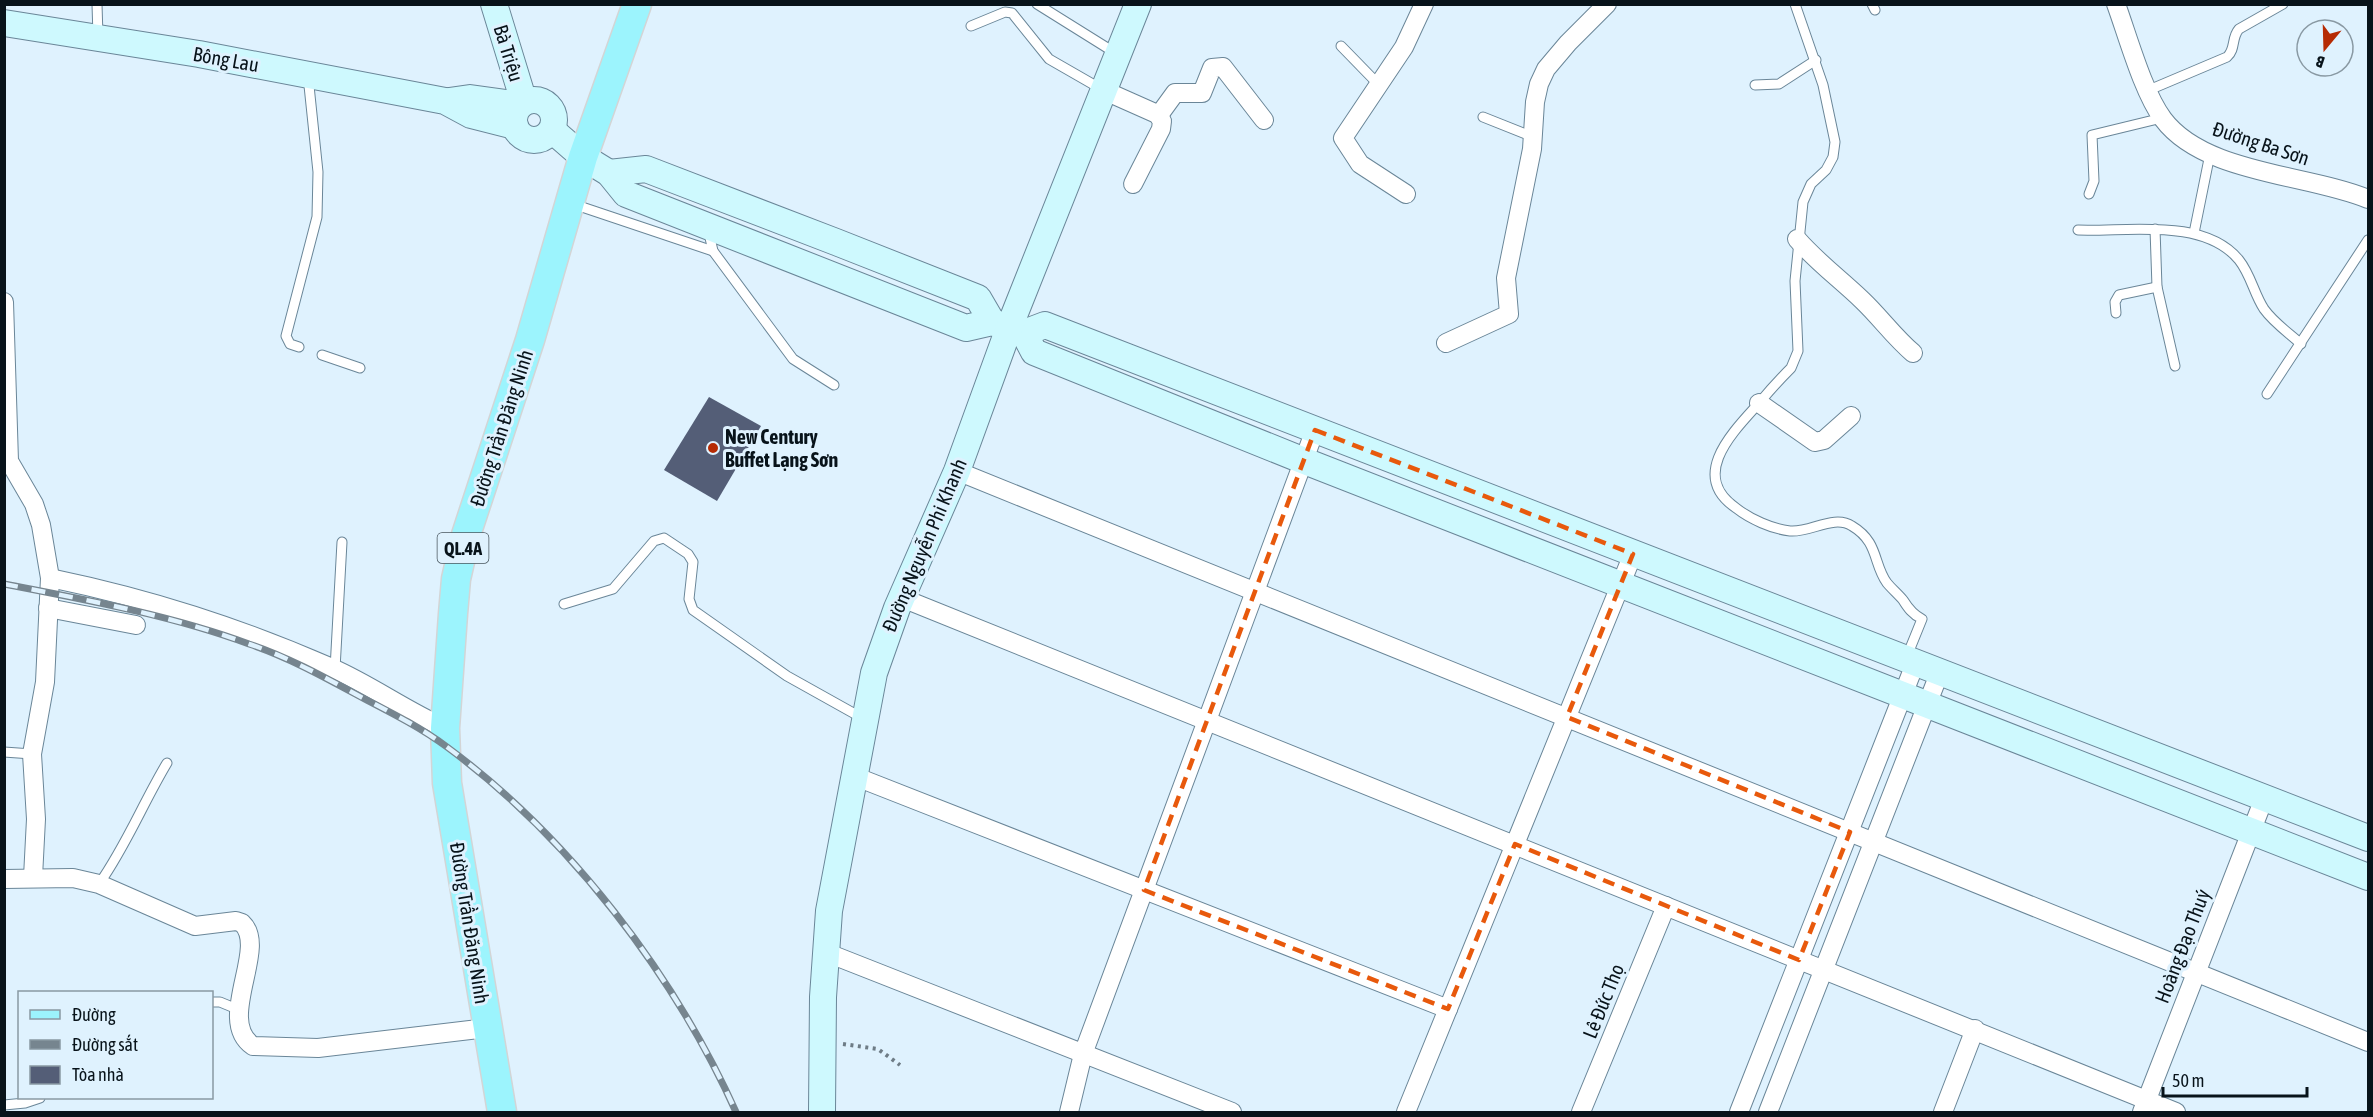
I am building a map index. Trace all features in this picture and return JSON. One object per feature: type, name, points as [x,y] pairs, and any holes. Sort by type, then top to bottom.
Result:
[{"type":"main road","name":"Đường Trần Đăng Ninh","points":[[502,1113],[447,783],[445,728],[456,579],[466,535],[530,340],[568,203],[637,4]]},
{"type":"street","name":"Bà Triệu","points":[[494,4],[520,111]]},
{"type":"street","name":"Đường Nguyễn Phi Khanh","points":[[822,1113],[825,952],[834,880],[864,719],[881,650],[957,471],[1009,328],[1138,4]]},
{"type":"street","points":[[1406,194],[1354,158],[1343,142],[1345,133],[1404,47],[1424,4]]},
{"type":"street","points":[[1446,343],[1509,314],[1506,279],[1533,137],[1537,92],[1546,69],[1607,4]]},
{"type":"street","name":"Đường Ba Sơn","points":[[2116,4],[2162,118],[2188,142],[2210,154],[2368,199]]},
{"type":"street","name":"Bông Lau","points":[[4,23],[308,74],[445,101],[471,115],[520,111],[531,100],[546,103],[554,115],[552,130],[583,157]]},
{"type":"street","points":[[1134,184],[1161,129],[1159,116],[1175,93],[1196,95],[1202,93],[1212,68],[1223,67],[1264,120]]},
{"type":"street","points":[[1103,90],[1159,116]]},
{"type":"street","points":[[583,157],[609,173],[626,194],[711,239],[966,328],[1044,325],[1940,674],[2265,796],[2368,838]]},
{"type":"street","points":[[609,173],[646,169],[978,298],[1034,352],[1302,460],[1904,693],[2368,877]]},
{"type":"street","points":[[1797,239],[1828,272],[1860,298],[1892,335],[1914,353]]},
{"type":"street","points":[[4,302],[8,454],[14,472],[34,504],[41,525],[50,578],[42,703],[32,754],[36,819],[33,877]]},
{"type":"street","points":[[1760,403],[1815,442],[1824,440],[1851,416]]},
{"type":"street","points":[[1069,1113],[1083,1054],[1315,430]]},
{"type":"street","points":[[957,471],[2368,1042]]},
{"type":"street","points":[[1406,1113],[1633,554]]},
{"type":"street","points":[[50,578],[189,612],[335,669],[445,728]]},
{"type":"street","points":[[902,598],[1823,970],[1975,1029],[2144,1107],[2176,1113]]},
{"type":"street","points":[[48,609],[136,625]]},
{"type":"street","points":[[1739,1113],[1904,693],[1910,662]]},
{"type":"street","points":[[1768,1113],[1940,674]]},
{"type":"street","points":[[854,776],[1448,1009]]},
{"type":"street","name":"Hoàng Đạo Thuý","points":[[2144,1107],[2265,796]]},
{"type":"street","points":[[4,879],[60,876],[99,884],[195,926],[236,921],[245,924],[249,939],[248,965],[237,1009],[246,1040],[257,1047],[318,1048],[487,1028]]},
{"type":"street","name":"Lê Đức Thọ","points":[[1581,1113],[1666,906]]},
{"type":"street","points":[[825,952],[1232,1113]]},
{"type":"street","points":[[1943,1113],[1975,1029]]},
{"type":"lane","points":[[96,4],[98,37]]},
{"type":"lane","points":[[1037,4],[1117,54]]},
{"type":"lane","points":[[1795,4],[1816,60],[1835,142],[1833,157],[1826,170],[1806,191],[1797,239],[1794,303],[1798,357],[1791,368],[1737,427],[1719,456],[1716,478],[1721,496],[1743,514],[1781,529],[1803,530],[1839,521],[1857,529],[1872,546],[1887,584],[1909,609],[1922,619],[1910,662]]},
{"type":"lane","points":[[2149,90],[2227,57],[2232,50],[2233,37],[2239,30],[2283,4]]},
{"type":"lane","points":[[971,26],[1005,12],[1012,13],[1049,59],[1103,90]]},
{"type":"lane","points":[[1341,46],[1379,85]]},
{"type":"lane","points":[[1755,85],[1779,84],[1816,60]]},
{"type":"lane","points":[[299,347],[290,344],[286,336],[312,237],[318,195],[308,74]]},
{"type":"lane","points":[[1483,117],[1533,137]]},
{"type":"lane","points":[[2089,194],[2094,181],[2092,135],[2162,118]]},
{"type":"lane","points":[[2194,233],[2210,154]]},
{"type":"lane","points":[[568,203],[711,239],[793,358],[834,385]]},
{"type":"lane","points":[[2155,229],[2157,287],[2175,366]]},
{"type":"lane","points":[[2078,230],[2121,232],[2155,229],[2194,233],[2221,246],[2239,259],[2265,310],[2301,344]]},
{"type":"lane","points":[[2267,394],[2368,240]]},
{"type":"lane","points":[[2116,313],[2115,302],[2119,295],[2157,287]]},
{"type":"lane","points":[[322,355],[360,368]]},
{"type":"lane","points":[[564,604],[613,589],[654,541],[664,538],[688,554],[693,562],[689,599],[693,610],[787,676],[864,719]]},
{"type":"lane","points":[[335,669],[342,542]]},
{"type":"lane","points":[[4,752],[32,754]]},
{"type":"lane","points":[[99,884],[127,842],[148,793],[167,764]]},
{"type":"lane","points":[[213,1002],[220,1002],[237,1009]]},
{"type":"lane","points":[[4,1105],[25,1104],[38,1099]]},
{"type":"path","points":[[822,1042],[878,1049],[900,1065]]},
{"type":"highlighted area","points":[[1315,430],[1633,554],[1567,717],[1850,832],[1799,960],[1515,844],[1448,1009],[1144,890]]},
{"type":"building","name":"New Century Buffet Lạng Sơn","points":[[709,397],[761,426],[717,501],[664,470]]},
{"type":"railway","points":[[4,584],[159,616],[263,649],[306,668],[394,714],[447,747],[492,783],[535,823],[576,866],[614,912],[682,1009],[711,1060],[736,1112]]},
{"type":"place","name":"New Century Buffet Lạng Sơn","points":[[713,448]]}]
